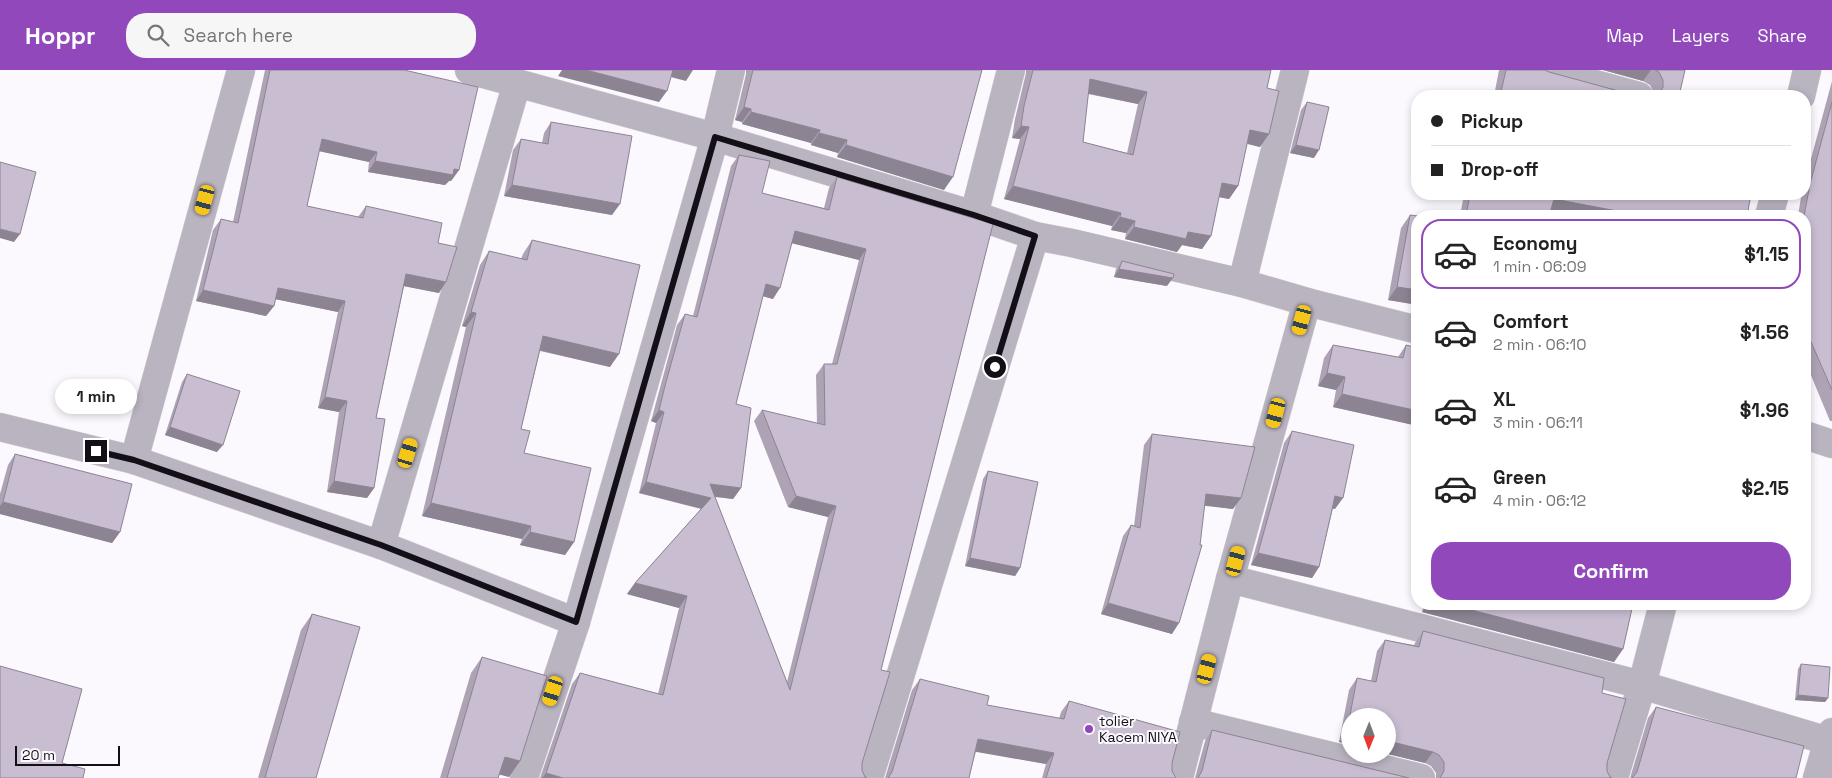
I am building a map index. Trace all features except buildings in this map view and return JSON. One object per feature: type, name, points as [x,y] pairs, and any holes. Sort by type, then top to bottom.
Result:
[{"type":"street","points":[[134,460],[241,70]]},
{"type":"street","points":[[469,70],[715,137],[974,215],[1035,236],[1242,283],[1307,302],[1411,328]]},
{"type":"street","points":[[524,778],[576,622],[715,137],[731,70]]},
{"type":"street","points":[[974,215],[1011,70]]},
{"type":"street","points":[[1242,283],[1295,70]]},
{"type":"street","points":[[1802,90],[1807,70]]},
{"type":"street","points":[[1550,71],[1617,90]]},
{"type":"street","points":[[381,545],[518,83]]},
{"type":"street","points":[[869,778],[1035,236]]},
{"type":"street","points":[[1179,778],[1230,579],[1307,302]]},
{"type":"street","points":[[0,427],[134,460],[381,545],[576,622]]},
{"type":"street","points":[[1811,438],[1832,444]]},
{"type":"street","points":[[1230,579],[1642,685],[1830,736],[1817,778]]},
{"type":"street","points":[[1614,778],[1642,685],[1661,610]]},
{"type":"street","points":[[1193,722],[1420,778]]},
{"type":"place","name":"tolier Kacem NIYA","points":[[1089,729]]},
{"type":"route","points":[[96,451],[134,460],[381,545],[576,622],[715,137],[974,215],[1035,236],[995,367]]}]
